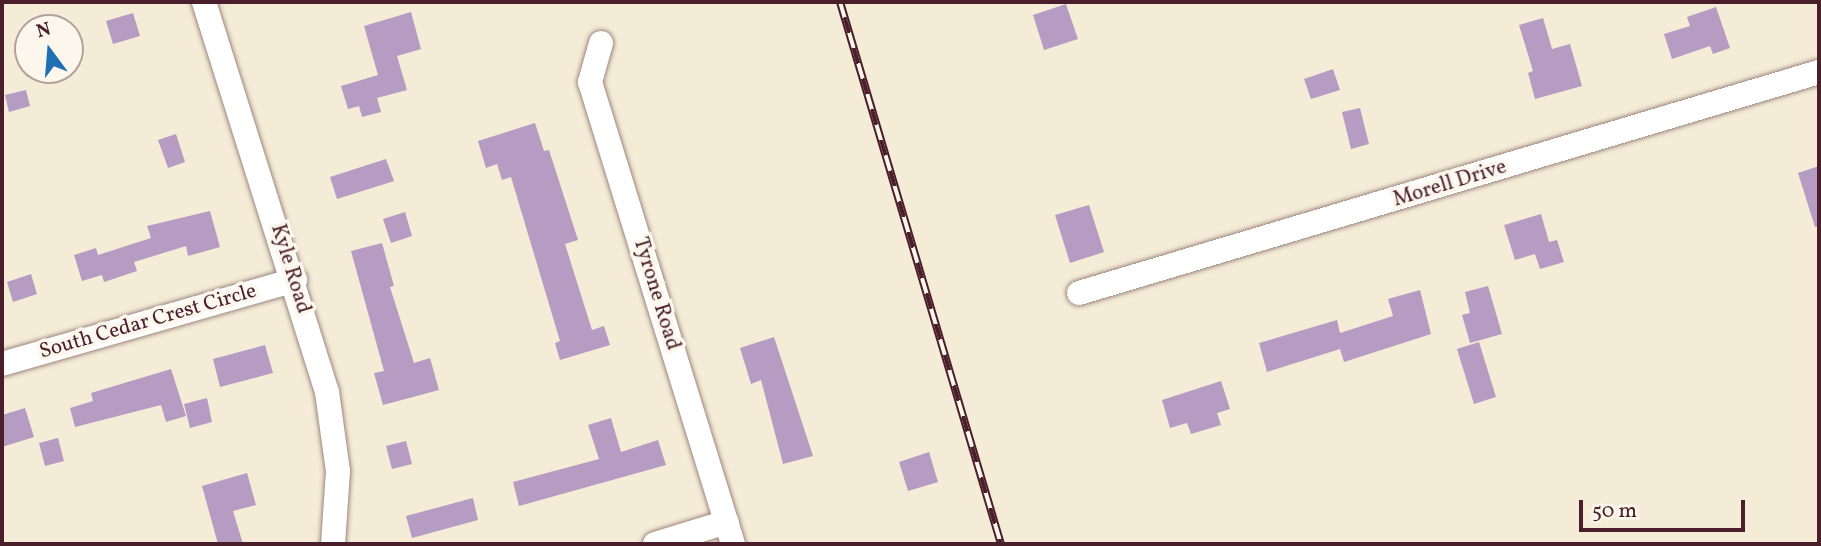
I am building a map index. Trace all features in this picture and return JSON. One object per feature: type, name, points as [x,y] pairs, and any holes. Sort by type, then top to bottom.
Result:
[{"type":"street","name":"Kyle Road","points":[[204,2],[295,280],[327,391],[338,471],[332,544]]},
{"type":"street","name":"Tyrone Road","points":[[601,43],[590,82],[730,533]]},
{"type":"street","name":"Morell Drive","points":[[1079,293],[1819,72]]},
{"type":"street","name":"South Cedar Crest Circle","points":[[2,365],[295,280]]},
{"type":"street","points":[[655,544],[730,533]]},
{"type":"building","points":[[1066,4],[1078,39],[1044,50],[1033,15]]},
{"type":"building","points":[[1716,7],[1730,48],[1713,54],[1710,46],[1672,59],[1664,34],[1690,26],[1687,17]]},
{"type":"building","points":[[411,12],[421,49],[397,56],[407,90],[377,98],[381,112],[362,117],[359,106],[348,109],[341,86],[378,75],[364,26]]},
{"type":"building","points":[[133,13],[140,36],[113,44],[106,21]]},
{"type":"building","points":[[1543,18],[1552,49],[1570,44],[1582,86],[1535,99],[1528,73],[1533,71],[1519,25]]},
{"type":"building","points":[[1333,69],[1340,90],[1311,99],[1304,79]]},
{"type":"building","points":[[26,90],[30,106],[9,112],[5,95]]},
{"type":"building","points":[[1360,108],[1369,144],[1351,149],[1342,112]]},
{"type":"building","points":[[535,123],[544,151],[549,150],[578,240],[565,244],[592,330],[604,326],[610,345],[560,360],[555,343],[560,341],[511,177],[502,180],[497,164],[486,168],[478,141]]},
{"type":"building","points":[[176,134],[185,162],[168,168],[158,140]]},
{"type":"building","points":[[386,159],[394,181],[337,199],[330,177]]},
{"type":"building","points":[[1819,166],[1819,226],[1815,227],[1798,173]]},
{"type":"building","points":[[1089,205],[1104,252],[1070,263],[1055,215]]},
{"type":"building","points":[[210,211],[220,247],[188,256],[186,246],[134,262],[137,271],[104,282],[102,275],[82,281],[74,255],[96,248],[98,255],[151,238],[147,226]]},
{"type":"building","points":[[405,212],[412,236],[391,243],[383,219]]},
{"type":"building","points":[[1541,214],[1549,242],[1557,240],[1564,262],[1540,269],[1535,254],[1515,260],[1504,225]]},
{"type":"building","points":[[382,243],[394,286],[390,287],[414,363],[430,358],[439,390],[383,405],[374,373],[384,371],[351,251]]},
{"type":"building","points":[[31,274],[37,294],[13,302],[7,282]]},
{"type":"building","points":[[1488,286],[1502,334],[1470,343],[1462,315],[1470,313],[1465,292]]},
{"type":"building","points":[[1420,290],[1431,334],[1344,362],[1340,349],[1267,372],[1259,343],[1337,320],[1340,333],[1393,316],[1388,299]]},
{"type":"building","points":[[774,337],[813,456],[783,464],[761,380],[751,384],[740,348]]},
{"type":"building","points":[[1479,342],[1496,397],[1474,404],[1457,349]]},
{"type":"building","points":[[265,345],[273,373],[220,387],[213,359]]},
{"type":"building","points":[[171,369],[186,416],[166,422],[161,405],[75,427],[70,408],[93,401],[91,393]]},
{"type":"building","points":[[1221,381],[1230,409],[1217,413],[1221,425],[1191,434],[1187,423],[1170,428],[1162,400]]},
{"type":"building","points":[[207,398],[212,422],[190,428],[184,404]]},
{"type":"building","points":[[25,408],[34,437],[2,447],[2,415]]},
{"type":"building","points":[[611,418],[621,452],[658,440],[666,465],[519,506],[513,482],[599,459],[588,425]]},
{"type":"building","points":[[58,438],[64,461],[45,466],[39,443]]},
{"type":"building","points":[[406,441],[412,464],[392,469],[386,446]]},
{"type":"building","points":[[929,452],[938,482],[908,491],[899,462]]},
{"type":"building","points":[[247,473],[256,505],[233,511],[243,544],[218,544],[202,486]]},
{"type":"building","points":[[473,498],[478,520],[412,538],[406,516]]},
{"type":"railway","points":[[840,2],[1001,544]]}]
